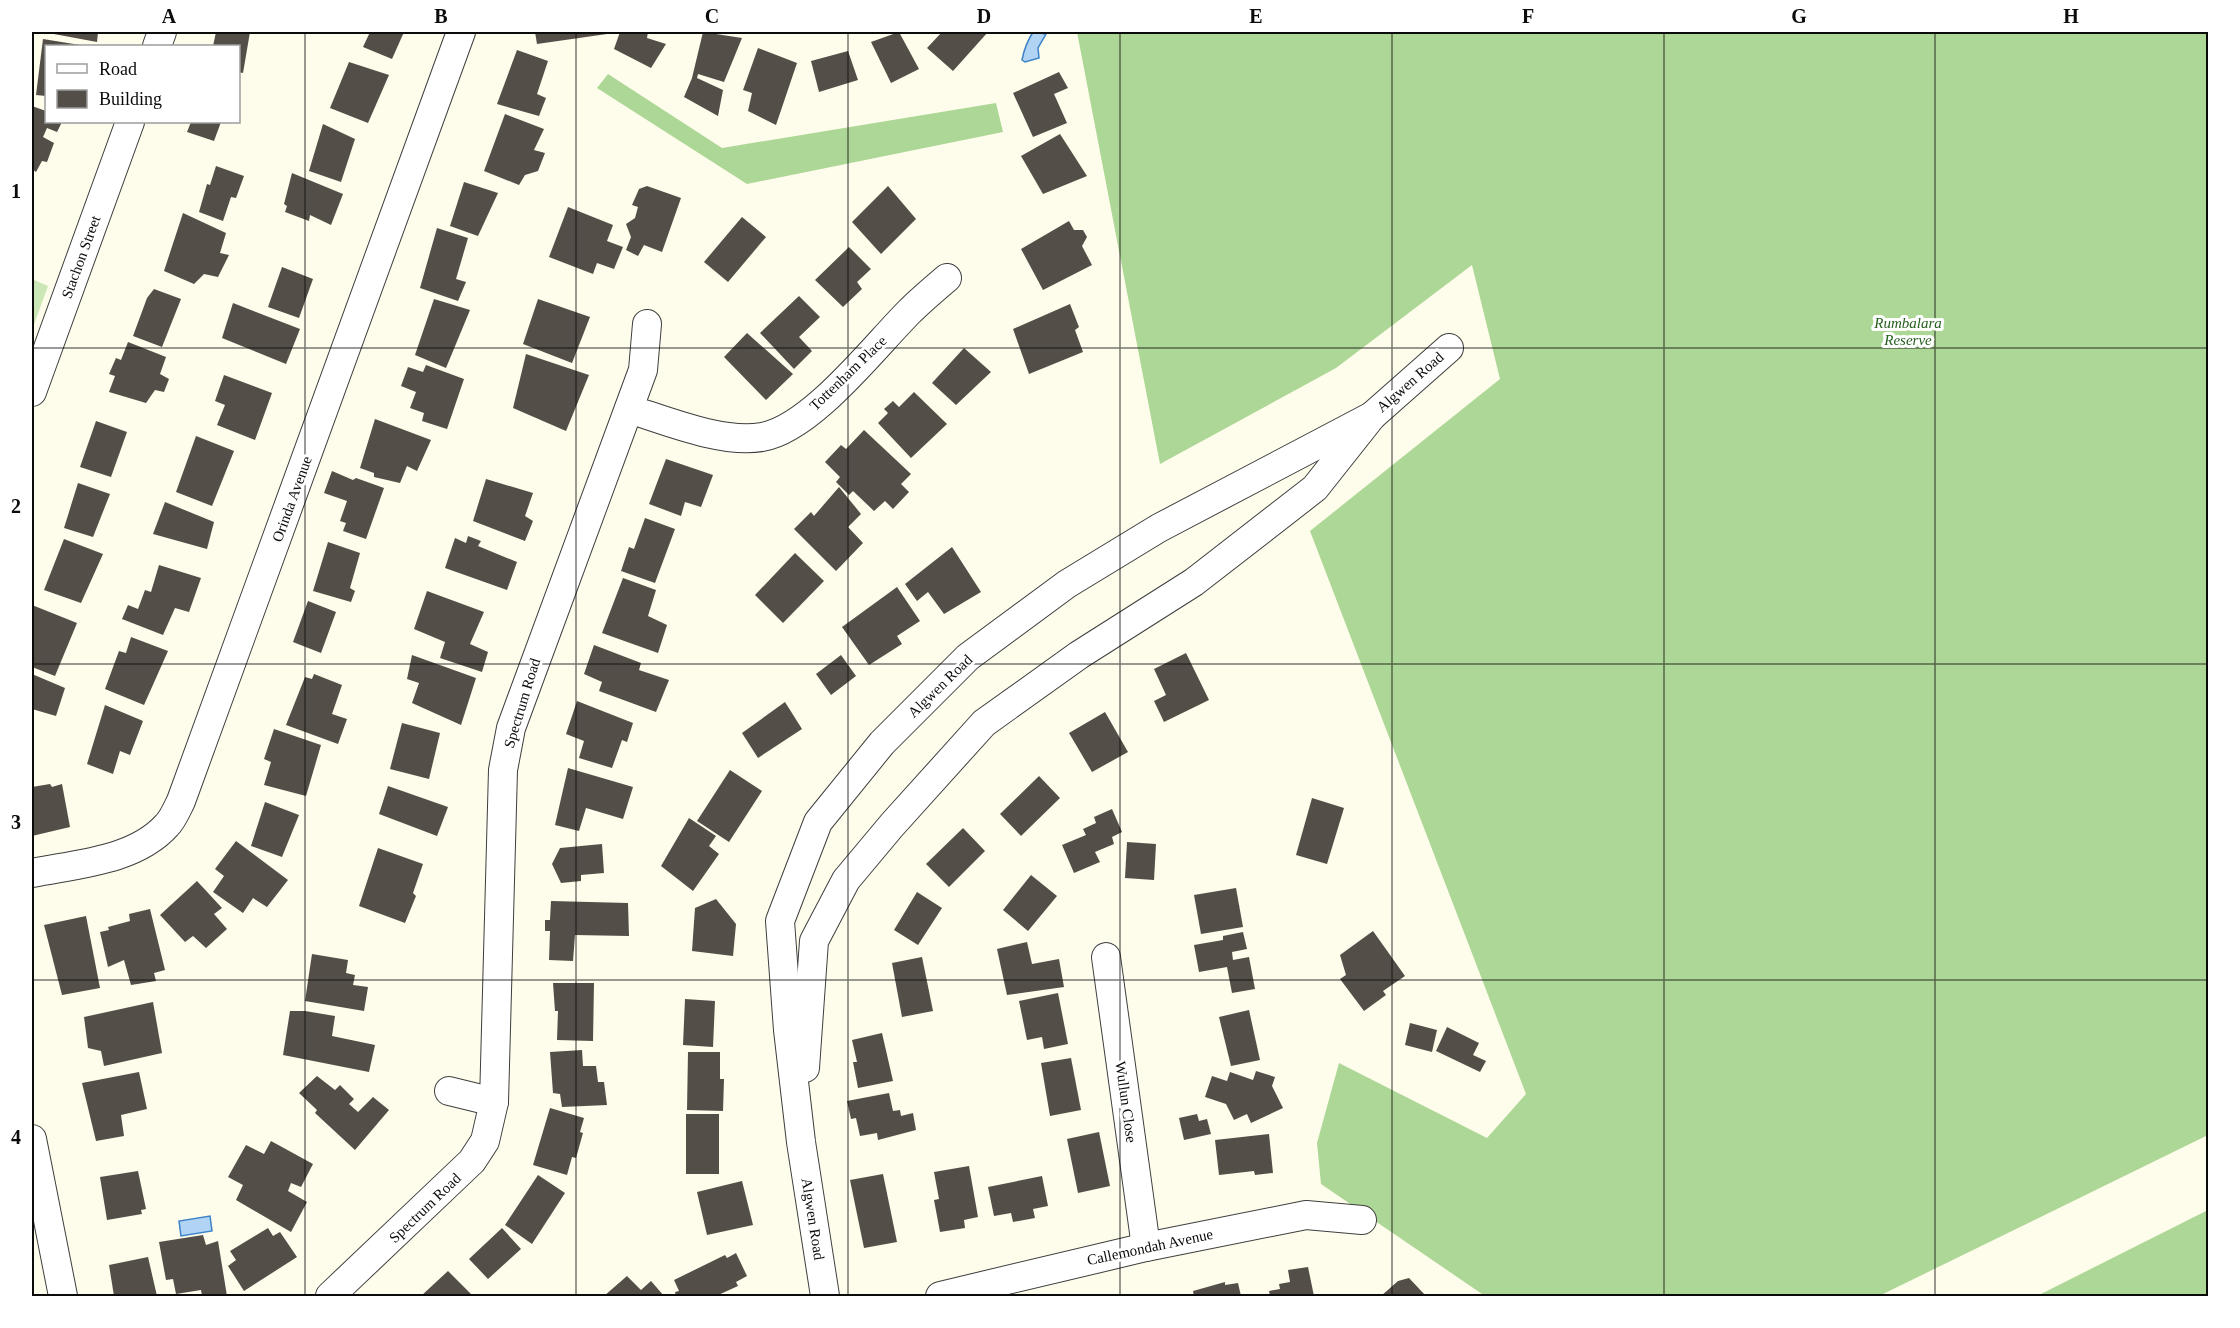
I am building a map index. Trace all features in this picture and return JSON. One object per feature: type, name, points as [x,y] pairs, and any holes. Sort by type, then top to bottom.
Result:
[{"type":"street","name":"Orinda Avenue","points":[[32,873],[135,849],[153,838],[169,824],[181,801],[461,32]]},
{"type":"street","name":"Stachon Street","points":[[32,392],[130,123]]},
{"type":"street","name":"Tottenham Place","points":[[629,409],[735,438],[762,437],[780,431],[798,420],[843,382],[910,310],[947,278]]},
{"type":"street","name":"Spectrum Road","points":[[330,1296],[472,1161],[485,1141],[494,1102],[503,770],[509,739],[521,696],[643,370],[647,324]]},
{"type":"street","name":"Algwen Road","points":[[801,1142],[814,941],[846,880],[984,723],[1079,655],[1194,582],[1315,488],[1371,416],[1449,348]]},
{"type":"street","name":"Algwen Road","points":[[825,1296],[801,1142],[788,1030],[780,921],[818,822],[882,743],[968,657],[1067,584],[1159,528],[1371,416]]},
{"type":"street","name":"Wullun Close","points":[[1106,957],[1146,1247]]},
{"type":"street","points":[[448,1091],[494,1102]]},
{"type":"street","points":[[32,1139],[63,1296]]},
{"type":"street","name":"Callemondah Avenue","points":[[940,1296],[1146,1247],[1306,1215],[1362,1220]]},
{"type":"green space","name":"Rumbalara Reserve","points":[[1077,32],[2208,32],[2208,1135],[1879,1296],[1485,1296],[1321,1184],[1317,1143],[1339,1063],[1487,1138],[1526,1094],[1310,531],[1500,379],[1472,265],[1336,368],[1160,464]]},
{"type":"green space","points":[[608,74],[722,148],[996,103],[1003,132],[747,184],[597,88]]},
{"type":"green space","points":[[32,279],[48,286],[32,330]]},
{"type":"green space","points":[[2208,1210],[2208,1296],[2037,1296]]},
{"type":"water","points":[[1033,32],[1046,34],[1038,48],[1039,58],[1025,62],[1022,60],[1024,52]]},
{"type":"water","points":[[210,1216],[212,1231],[181,1236],[179,1221]]},
{"type":"building","points":[[43,32],[98,32],[97,42]]},
{"type":"building","points":[[216,32],[250,32],[243,73],[240,72],[240,45],[213,45]]},
{"type":"building","points":[[370,32],[404,32],[392,59],[363,47]]},
{"type":"building","points":[[535,32],[606,32],[607,34],[537,44]]},
{"type":"building","points":[[620,32],[648,32],[647,38],[666,44],[651,68],[614,49]]},
{"type":"building","points":[[703,32],[742,38],[724,82],[698,74],[697,78],[723,90],[718,116],[684,97],[692,78]]},
{"type":"building","points":[[899,32],[919,69],[891,83],[871,42]]},
{"type":"building","points":[[942,32],[988,32],[953,71],[927,48]]},
{"type":"building","points":[[43,39],[80,45],[45,45],[45,96],[36,95]]},
{"type":"building","points":[[758,48],[797,63],[776,125],[748,111],[752,93],[743,90]]},
{"type":"building","points":[[517,50],[548,61],[537,94],[546,98],[539,116],[497,104]]},
{"type":"building","points":[[848,51],[858,80],[819,92],[811,61]]},
{"type":"building","points":[[349,62],[389,75],[368,123],[330,108]]},
{"type":"building","points":[[1059,72],[1068,88],[1054,94],[1067,123],[1033,137],[1013,93]]},
{"type":"building","points":[[32,106],[45,111],[45,123],[62,123],[57,132],[47,128],[43,137],[54,143],[47,162],[42,161],[36,172],[32,169]]},
{"type":"building","points":[[505,114],[544,129],[534,150],[545,153],[538,171],[525,175],[519,185],[484,171]]},
{"type":"building","points":[[191,123],[221,123],[214,141],[187,132]]},
{"type":"building","points":[[323,124],[355,139],[341,182],[309,171]]},
{"type":"building","points":[[1060,134],[1087,176],[1043,194],[1021,156]]},
{"type":"building","points":[[216,166],[244,176],[236,198],[231,197],[223,221],[199,212],[207,184],[210,185]]},
{"type":"building","points":[[292,173],[343,194],[331,225],[310,215],[309,221],[285,212],[287,206],[284,204]]},
{"type":"building","points":[[464,182],[498,193],[478,236],[450,226]]},
{"type":"building","points":[[647,186],[681,198],[662,252],[644,245],[638,256],[626,250],[631,237],[626,224],[635,218],[638,207],[632,205],[639,189]]},
{"type":"building","points":[[888,186],[916,219],[881,254],[852,222]]},
{"type":"building","points":[[568,207],[613,225],[607,241],[623,247],[614,269],[597,263],[593,274],[549,257]]},
{"type":"building","points":[[183,213],[226,233],[220,253],[229,255],[218,277],[204,274],[194,284],[164,271]]},
{"type":"building","points":[[742,217],[766,237],[728,282],[704,262]]},
{"type":"building","points":[[1069,221],[1074,230],[1083,230],[1087,237],[1082,246],[1092,265],[1043,290],[1021,249]]},
{"type":"building","points":[[437,228],[468,238],[456,279],[466,282],[458,301],[420,288]]},
{"type":"building","points":[[849,247],[871,269],[857,282],[862,289],[843,307],[815,280]]},
{"type":"building","points":[[282,267],[313,279],[299,318],[268,307]]},
{"type":"building","points":[[154,289],[181,299],[162,347],[133,336],[147,298]]},
{"type":"building","points":[[799,296],[820,317],[799,337],[812,351],[794,369],[760,333]]},
{"type":"building","points":[[434,299],[470,310],[446,368],[415,355]]},
{"type":"building","points":[[538,299],[590,317],[572,363],[523,344]]},
{"type":"building","points":[[233,303],[300,329],[286,364],[222,338]]},
{"type":"building","points":[[1070,304],[1079,327],[1075,330],[1083,352],[1029,374],[1013,329]]},
{"type":"building","points":[[747,333],[793,374],[766,400],[724,357]]},
{"type":"building","points":[[128,342],[166,357],[160,374],[169,379],[164,392],[155,390],[146,403],[109,392],[115,376],[109,374],[116,358],[121,360]]},
{"type":"building","points":[[964,348],[991,372],[956,405],[932,383]]},
{"type":"building","points":[[526,354],[589,375],[566,431],[513,408]]},
{"type":"building","points":[[426,365],[464,379],[447,429],[422,421],[424,413],[410,408],[416,392],[401,386],[408,367],[423,372]]},
{"type":"building","points":[[224,375],[272,393],[255,440],[217,425],[225,405],[215,401]]},
{"type":"building","points":[[914,392],[947,424],[911,458],[878,423],[888,413],[884,409],[893,401],[899,407]]},
{"type":"building","points":[[375,419],[431,440],[417,471],[407,466],[400,483],[374,477],[374,473],[360,468]]},
{"type":"building","points":[[96,421],[127,432],[111,477],[80,467]]},
{"type":"building","points":[[864,430],[911,474],[901,484],[909,492],[893,509],[885,501],[874,511],[853,491],[849,495],[836,482],[840,477],[825,462],[841,445],[846,449]]},
{"type":"building","points":[[196,436],[234,451],[212,506],[176,492]]},
{"type":"building","points":[[666,459],[713,475],[701,507],[685,502],[681,516],[649,504]]},
{"type":"building","points":[[332,471],[353,480],[356,478],[384,488],[366,539],[343,531],[346,523],[340,521],[347,501],[324,493]]},
{"type":"building","points":[[486,479],[533,493],[525,516],[533,521],[525,541],[473,521]]},
{"type":"building","points":[[78,483],[110,494],[93,537],[64,528]]},
{"type":"building","points":[[839,487],[861,514],[848,527],[863,543],[836,571],[794,529],[811,512],[814,516]]},
{"type":"building","points":[[165,502],[214,522],[207,549],[153,534]]},
{"type":"building","points":[[645,518],[675,529],[655,583],[621,571],[629,547],[634,549]]},
{"type":"building","points":[[468,536],[481,541],[478,546],[517,562],[507,590],[445,568],[455,538],[466,543]]},
{"type":"building","points":[[64,539],[103,554],[81,603],[44,590]]},
{"type":"building","points":[[328,542],[360,553],[350,588],[355,591],[351,602],[313,591]]},
{"type":"building","points":[[952,547],[981,592],[944,614],[928,592],[917,601],[905,584]]},
{"type":"building","points":[[795,553],[824,581],[783,623],[755,595]]},
{"type":"building","points":[[159,565],[201,578],[189,612],[175,608],[163,635],[122,619],[128,605],[138,609],[145,590],[151,592]]},
{"type":"building","points":[[623,578],[656,590],[648,616],[667,625],[658,653],[602,633]]},
{"type":"building","points":[[897,587],[920,621],[897,636],[902,644],[869,665],[842,627]]},
{"type":"building","points":[[427,591],[484,612],[470,644],[488,652],[482,672],[440,658],[445,642],[414,629]]},
{"type":"building","points":[[308,601],[336,612],[321,653],[293,642]]},
{"type":"building","points":[[32,605],[77,623],[55,676],[32,667]]},
{"type":"building","points":[[131,637],[168,651],[144,705],[105,689],[119,651],[126,653]]},
{"type":"building","points":[[594,645],[641,663],[639,670],[669,680],[656,712],[599,691],[602,682],[584,674]]},
{"type":"building","points":[[1186,653],[1209,700],[1164,722],[1154,701],[1166,695],[1154,669]]},
{"type":"building","points":[[412,655],[476,678],[461,725],[412,703],[419,683],[407,679]]},
{"type":"building","points":[[841,655],[856,676],[831,695],[816,674]]},
{"type":"building","points":[[32,674],[65,688],[56,716],[32,709]]},
{"type":"building","points":[[314,674],[342,685],[332,714],[347,719],[338,744],[286,725],[305,677],[312,679]]},
{"type":"building","points":[[577,701],[633,723],[627,742],[622,740],[612,768],[579,758],[584,741],[566,734]]},
{"type":"building","points":[[785,702],[802,729],[758,758],[742,733]]},
{"type":"building","points":[[105,705],[143,721],[130,755],[120,751],[113,774],[87,764]]},
{"type":"building","points":[[1105,712],[1128,752],[1092,772],[1069,733]]},
{"type":"building","points":[[402,723],[440,733],[429,779],[390,769]]},
{"type":"building","points":[[274,729],[321,745],[306,796],[264,785],[271,762],[264,759]]},
{"type":"building","points":[[568,768],[633,787],[623,819],[586,808],[579,831],[555,825]]},
{"type":"building","points":[[730,770],[762,791],[729,842],[697,821]]},
{"type":"building","points":[[1039,776],[1060,798],[1021,836],[1000,814]]},
{"type":"building","points":[[50,784],[52,787],[62,784],[70,827],[32,836],[32,787]]},
{"type":"building","points":[[388,786],[448,807],[437,836],[379,814]]},
{"type":"building","points":[[1312,798],[1344,808],[1327,864],[1296,855]]},
{"type":"building","points":[[265,802],[299,815],[282,857],[251,846]]},
{"type":"building","points":[[1112,809],[1122,832],[1112,837],[1114,844],[1095,852],[1100,862],[1074,873],[1062,845],[1086,835],[1083,829],[1096,823],[1094,817]]},
{"type":"building","points":[[689,818],[716,836],[709,846],[719,854],[693,891],[661,866]]},
{"type":"building","points":[[963,828],[985,851],[949,887],[926,864]]},
{"type":"building","points":[[236,841],[288,880],[267,907],[253,898],[243,913],[213,892],[224,876],[215,869]]},
{"type":"building","points":[[1127,842],[1156,844],[1154,880],[1125,878]]},
{"type":"building","points":[[602,844],[604,873],[581,875],[581,881],[561,883],[552,864],[560,848]]},
{"type":"building","points":[[378,848],[423,864],[413,893],[416,896],[405,923],[359,906]]},
{"type":"building","points":[[1031,875],[1057,896],[1028,931],[1003,910]]},
{"type":"building","points":[[197,881],[222,908],[214,914],[227,929],[206,948],[193,936],[185,942],[160,915]]},
{"type":"building","points":[[1236,888],[1243,927],[1201,934],[1194,895]]},
{"type":"building","points":[[917,892],[942,908],[918,945],[894,930]]},
{"type":"building","points":[[716,899],[736,924],[733,956],[692,951],[695,908]]},
{"type":"building","points":[[551,901],[628,903],[629,936],[575,935],[573,961],[549,960],[550,931],[545,931],[545,920],[550,920]]},
{"type":"building","points":[[150,909],[165,970],[154,973],[156,981],[131,985],[124,960],[108,967],[100,932],[109,930],[108,927],[130,921],[129,914]]},
{"type":"building","points":[[86,916],[100,988],[62,995],[44,925]]},
{"type":"building","points":[[1373,931],[1405,976],[1383,991],[1386,995],[1364,1011],[1340,979],[1346,975],[1340,955]]},
{"type":"building","points":[[1243,932],[1247,949],[1232,952],[1233,960],[1249,957],[1255,989],[1232,993],[1227,967],[1199,972],[1194,945],[1223,940],[1223,936]]},
{"type":"building","points":[[1027,942],[1032,964],[1059,959],[1064,987],[1007,995],[997,949]]},
{"type":"building","points":[[312,954],[348,960],[346,973],[355,975],[353,985],[368,987],[364,1011],[305,1001]]},
{"type":"building","points":[[922,957],[933,1011],[902,1017],[892,963]]},
{"type":"building","points":[[553,983],[594,983],[593,1041],[557,1040],[558,1011],[555,1011]]},
{"type":"building","points":[[1058,993],[1068,1044],[1044,1049],[1042,1037],[1027,1040],[1019,1001]]},
{"type":"building","points":[[685,999],[715,1001],[713,1047],[683,1045]]},
{"type":"building","points":[[153,1002],[162,1053],[104,1066],[101,1051],[88,1048],[84,1017]]},
{"type":"building","points":[[1249,1010],[1260,1060],[1231,1066],[1219,1017]]},
{"type":"building","points":[[290,1011],[335,1016],[332,1036],[375,1045],[369,1072],[283,1055]]},
{"type":"building","points":[[1410,1023],[1437,1030],[1432,1052],[1405,1045]]},
{"type":"building","points":[[1447,1027],[1479,1043],[1473,1055],[1486,1061],[1480,1072],[1436,1051]]},
{"type":"building","points":[[882,1033],[893,1081],[858,1088],[853,1062],[857,1062],[852,1040]]},
{"type":"building","points":[[582,1050],[583,1066],[596,1066],[598,1082],[604,1082],[607,1105],[562,1107],[560,1094],[553,1093],[550,1052]]},
{"type":"building","points":[[688,1052],[720,1052],[720,1079],[724,1079],[723,1111],[687,1110]]},
{"type":"building","points":[[1071,1058],[1081,1110],[1050,1116],[1041,1063]]},
{"type":"building","points":[[1256,1071],[1275,1077],[1272,1086],[1283,1108],[1251,1123],[1247,1114],[1234,1120],[1226,1104],[1205,1097],[1212,1076],[1227,1081],[1230,1072],[1253,1080]]},
{"type":"building","points":[[139,1072],[147,1109],[121,1115],[124,1136],[96,1141],[82,1083]]},
{"type":"building","points":[[317,1076],[335,1090],[340,1085],[354,1099],[349,1104],[358,1112],[373,1097],[389,1110],[355,1150],[315,1113],[317,1110],[299,1093]]},
{"type":"building","points":[[889,1093],[893,1111],[900,1110],[901,1116],[913,1113],[916,1130],[878,1140],[877,1133],[860,1136],[856,1118],[851,1119],[847,1101]]},
{"type":"building","points":[[550,1108],[584,1118],[580,1132],[583,1133],[576,1158],[572,1157],[567,1175],[533,1165]]},
{"type":"building","points":[[686,1114],[719,1114],[719,1174],[686,1174]]},
{"type":"building","points":[[1197,1114],[1199,1121],[1207,1119],[1211,1134],[1184,1140],[1179,1118]]},
{"type":"building","points":[[1099,1132],[1110,1186],[1078,1193],[1067,1139]]},
{"type":"building","points":[[1269,1134],[1273,1173],[1255,1175],[1254,1171],[1219,1175],[1215,1140]]},
{"type":"building","points":[[271,1141],[313,1164],[301,1187],[291,1183],[288,1191],[307,1202],[291,1232],[236,1200],[243,1185],[228,1177],[246,1145],[264,1154]]},
{"type":"building","points":[[969,1166],[978,1217],[964,1220],[965,1228],[940,1232],[934,1200],[939,1199],[934,1172]]},
{"type":"building","points":[[138,1171],[146,1209],[141,1210],[142,1214],[107,1220],[100,1177]]},
{"type":"building","points":[[883,1174],[897,1242],[864,1248],[850,1180]]},
{"type":"building","points":[[538,1175],[565,1193],[532,1244],[505,1225]]},
{"type":"building","points":[[1042,1176],[1048,1206],[1033,1209],[1035,1218],[1013,1222],[1011,1213],[994,1216],[988,1187]]},
{"type":"building","points":[[742,1181],[753,1225],[707,1235],[697,1192]]},
{"type":"building","points":[[268,1228],[273,1236],[280,1232],[297,1257],[244,1291],[228,1266],[236,1260],[230,1251]]},
{"type":"building","points":[[502,1228],[521,1249],[488,1279],[469,1259]]},
{"type":"building","points":[[203,1235],[206,1245],[218,1241],[227,1296],[202,1296],[201,1290],[176,1294],[173,1279],[166,1280],[159,1242]]},
{"type":"building","points":[[736,1253],[747,1276],[736,1282],[738,1286],[716,1296],[676,1296],[675,1292],[679,1291],[674,1280],[725,1255],[727,1258]]},
{"type":"building","points":[[148,1257],[157,1296],[114,1296],[109,1265]]},
{"type":"building","points":[[1308,1267],[1314,1296],[1270,1296],[1269,1291],[1280,1289],[1279,1284],[1290,1282],[1288,1270]]},
{"type":"building","points":[[448,1271],[473,1296],[421,1296]]},
{"type":"building","points":[[627,1276],[641,1290],[651,1281],[664,1296],[604,1296]]},
{"type":"building","points":[[1409,1278],[1426,1296],[1381,1296],[1398,1281]]},
{"type":"building","points":[[1225,1282],[1225,1285],[1238,1283],[1241,1296],[1194,1296],[1193,1291]]}]
